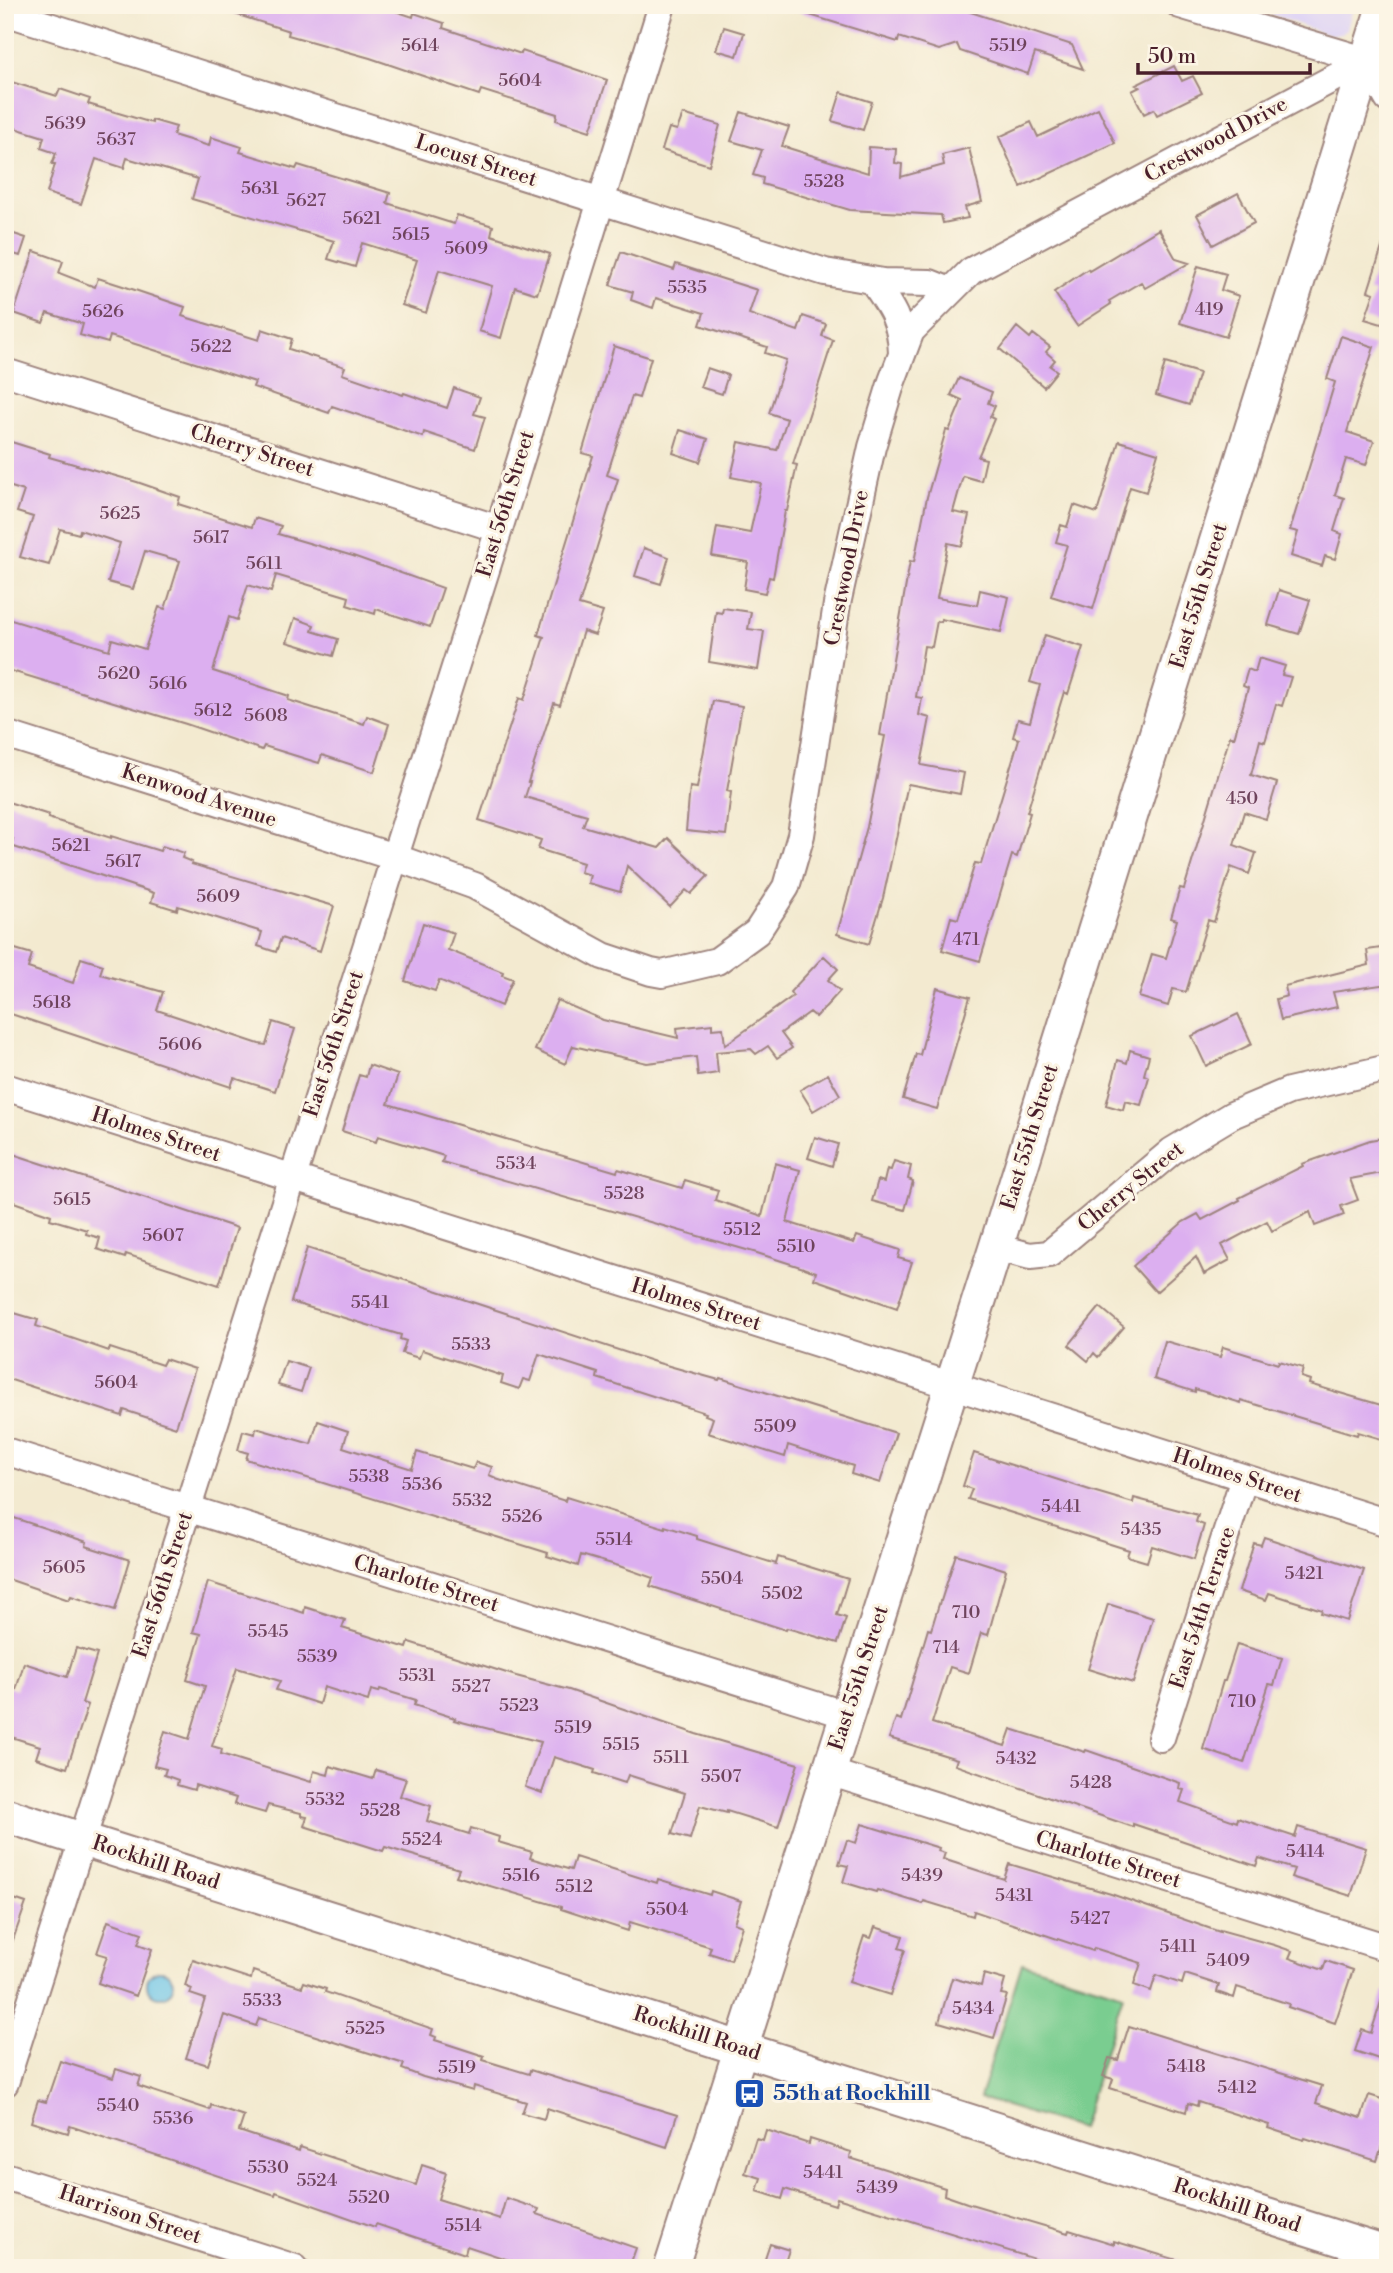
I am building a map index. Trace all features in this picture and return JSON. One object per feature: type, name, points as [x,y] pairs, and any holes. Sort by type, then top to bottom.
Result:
[{"type":"main road","name":"East 55th Street","points":[[671,2268],[1377,64],[1384,5]]},
{"type":"main road","name":"Rockhill Road","points":[[5,1815],[1388,2254]]},
{"type":"street","name":"East 56th Street","points":[[5,2083],[499,529],[662,5]]},
{"type":"street","points":[[1191,7],[1377,64],[1388,99]]},
{"type":"street","name":"Locust Street","points":[[5,12],[825,272],[872,281],[930,284],[950,291]]},
{"type":"street","name":"Crestwood Drive","points":[[394,857],[475,886],[603,956],[650,972],[662,974],[717,961],[757,932],[786,887],[801,835],[838,604],[872,447],[911,331],[971,271],[1377,64]]},
{"type":"street","points":[[872,281],[896,318],[901,332],[902,354]]},
{"type":"street","name":"Cherry Street","points":[[5,372],[499,529]]},
{"type":"street","name":"Kenwood Avenue","points":[[5,734],[394,857]]},
{"type":"street","name":"Cherry Street","points":[[996,1247],[1030,1256],[1049,1254],[1172,1151],[1232,1115],[1289,1091],[1388,1068]]},
{"type":"street","name":"Holmes Street","points":[[5,1087],[1388,1523]]},
{"type":"street","name":"Charlotte Street","points":[[5,1451],[847,1715]]},
{"type":"street","name":"East 54th Terrace","points":[[1161,1738],[1244,1478]]},
{"type":"street","name":"Charlotte Street","points":[[829,1772],[1388,1948]]},
{"type":"street","name":"Harrison Street","points":[[5,2176],[295,2268]]},
{"type":"shaded area","points":[[1244,5],[1354,5],[1347,29],[1340,34],[1329,35]]},
{"type":"green space","points":[[1022,1963],[1123,1994],[1081,2129],[980,2098]]},
{"type":"water","points":[[160,1971],[170,1974],[173,1984],[170,1994],[160,1997],[150,1994],[147,1984],[150,1974]]},
{"type":"building","points":[[220,5],[377,5],[413,17],[414,13],[444,23],[443,28],[607,80],[590,131],[556,120],[557,114],[481,90],[479,95],[370,58],[288,35],[289,31],[219,9]]},
{"type":"building","points":[[790,5],[949,5],[1072,45],[1083,69],[1035,53],[1028,74],[960,51],[957,44],[939,50],[899,37],[898,42],[790,9]]},
{"type":"building","points":[[724,27],[744,33],[737,56],[716,50]]},
{"type":"building","points":[[1174,66],[1182,81],[1193,76],[1202,93],[1157,115],[1154,109],[1144,114],[1132,91],[1140,87],[1136,85]]},
{"type":"building","points":[[5,80],[57,96],[60,89],[90,99],[88,104],[152,123],[152,120],[176,127],[173,135],[209,146],[211,137],[242,147],[240,152],[296,169],[298,165],[390,193],[387,203],[454,224],[457,215],[493,226],[491,235],[550,254],[537,294],[515,287],[501,338],[479,331],[492,286],[439,270],[426,313],[402,305],[417,260],[362,243],[355,267],[328,259],[334,241],[192,199],[198,179],[127,158],[124,168],[96,159],[81,204],[47,193],[56,153],[41,148],[44,137],[5,125]]},
{"type":"building","points":[[841,92],[872,102],[863,130],[832,121]]},
{"type":"building","points":[[1098,108],[1115,143],[1021,187],[999,137],[1031,122],[1038,137]]},
{"type":"building","points":[[741,112],[789,127],[782,146],[868,173],[869,147],[896,149],[895,163],[902,164],[901,177],[944,165],[942,155],[969,148],[982,202],[965,207],[968,218],[943,223],[941,215],[850,210],[762,184],[763,178],[753,175],[762,150],[731,141]]},
{"type":"building","points":[[683,114],[720,125],[709,165],[662,150],[669,128],[677,130]]},
{"type":"building","points":[[1238,193],[1254,223],[1213,245],[1197,215]]},
{"type":"building","points":[[1159,229],[1176,259],[1189,263],[1145,288],[1141,282],[1109,301],[1111,304],[1077,326],[1054,292],[1088,269],[1089,271]]},
{"type":"building","points":[[5,231],[26,238],[20,256],[5,251]]},
{"type":"building","points":[[1384,241],[1388,241],[1388,326],[1365,319],[1374,293],[1368,291]]},
{"type":"building","points":[[34,251],[63,261],[59,273],[95,287],[98,278],[185,307],[182,316],[259,340],[262,329],[292,339],[289,349],[345,367],[342,374],[403,395],[404,393],[447,408],[454,388],[480,397],[474,414],[485,417],[475,449],[424,432],[423,437],[332,406],[329,413],[253,387],[255,382],[110,336],[108,343],[80,335],[83,324],[47,313],[43,323],[14,313]]},
{"type":"building","points":[[621,252],[674,270],[676,264],[757,290],[749,314],[798,331],[803,316],[826,324],[822,336],[833,340],[793,464],[797,465],[785,511],[773,578],[769,577],[765,593],[744,589],[748,562],[712,556],[717,527],[750,533],[761,483],[731,477],[739,442],[777,450],[787,419],[769,413],[786,360],[765,353],[767,347],[700,325],[704,313],[656,298],[653,308],[631,300],[633,292],[610,285]]},
{"type":"building","points":[[1198,266],[1226,274],[1221,290],[1239,296],[1226,337],[1180,323]]},
{"type":"building","points":[[1017,327],[1030,338],[1033,334],[1050,347],[1046,352],[1055,360],[1050,366],[1057,371],[1044,387],[1000,349]]},
{"type":"building","points":[[1341,336],[1374,347],[1347,432],[1374,441],[1366,465],[1346,459],[1335,495],[1344,498],[1334,531],[1342,534],[1335,559],[1325,556],[1322,566],[1291,556],[1298,532],[1290,530],[1335,382],[1327,379]]},
{"type":"building","points":[[614,346],[651,358],[639,398],[632,396],[607,475],[618,479],[579,605],[603,612],[595,635],[583,631],[560,705],[554,703],[525,797],[587,815],[583,826],[659,848],[668,838],[708,876],[691,894],[686,890],[670,907],[627,866],[620,892],[588,883],[590,875],[580,872],[583,863],[538,849],[541,840],[479,820],[519,698],[524,700],[544,637],[538,635],[593,456],[582,453]]},
{"type":"building","points":[[1165,363],[1199,373],[1189,405],[1156,395]]},
{"type":"building","points":[[707,368],[728,375],[722,394],[700,387]]},
{"type":"building","points":[[959,378],[992,392],[988,403],[995,406],[990,417],[994,419],[978,457],[986,459],[981,481],[963,476],[953,512],[969,515],[962,546],[948,543],[937,598],[977,605],[980,590],[1009,597],[1001,632],[941,619],[941,622],[937,621],[932,647],[924,646],[916,697],[922,698],[919,715],[930,718],[921,765],[964,773],[960,794],[908,784],[883,898],[869,944],[837,934],[867,827],[885,736],[880,735],[910,561],[914,562],[927,497],[946,430],[949,431],[962,400],[951,395]]},
{"type":"building","points":[[680,430],[708,439],[700,462],[673,453]]},
{"type":"building","points":[[5,440],[50,454],[49,457],[180,497],[178,504],[252,527],[255,518],[281,526],[278,534],[353,556],[443,588],[430,627],[376,609],[375,614],[347,605],[349,597],[276,575],[271,592],[248,585],[237,620],[229,617],[213,671],[289,696],[288,700],[364,724],[367,716],[389,724],[374,772],[322,755],[319,763],[264,746],[262,750],[5,669],[5,618],[109,650],[112,639],[145,649],[159,607],[165,609],[180,561],[145,551],[133,589],[108,582],[120,543],[80,530],[79,534],[60,529],[49,565],[20,557],[33,517],[17,512],[24,491],[5,485]]},
{"type":"building","points":[[1119,441],[1158,453],[1146,492],[1130,487],[1093,609],[1051,596],[1067,545],[1056,542],[1061,525],[1067,527],[1074,505],[1097,513]]},
{"type":"building","points":[[644,548],[669,557],[661,584],[635,576]]},
{"type":"building","points":[[1279,590],[1310,600],[1299,634],[1268,625]]},
{"type":"building","points":[[723,608],[751,612],[748,629],[764,631],[758,670],[709,662],[716,612],[722,613]]},
{"type":"building","points":[[295,618],[314,625],[312,631],[338,639],[333,656],[287,642]]},
{"type":"building","points":[[1045,635],[1083,647],[1068,694],[1064,692],[1027,812],[1030,813],[1017,857],[1012,855],[980,961],[942,950],[951,917],[958,919],[975,863],[981,864],[1019,739],[1013,737],[1018,719],[1030,722],[1040,685],[1030,682]]},
{"type":"building","points":[[1259,658],[1285,666],[1282,675],[1291,677],[1282,706],[1276,704],[1265,742],[1260,740],[1251,775],[1277,783],[1266,819],[1244,812],[1234,845],[1256,853],[1249,874],[1231,867],[1214,922],[1208,920],[1186,992],[1173,989],[1168,1006],[1139,997],[1152,954],[1166,958],[1177,920],[1171,918],[1180,888],[1184,889],[1230,736],[1234,738],[1248,688],[1243,686],[1248,669],[1255,672]]},
{"type":"building","points":[[713,701],[742,706],[727,791],[731,792],[726,835],[686,831],[690,787],[697,788]]},
{"type":"building","points":[[5,801],[111,838],[160,851],[162,846],[184,853],[182,858],[192,862],[191,864],[334,906],[320,951],[281,938],[276,952],[258,946],[262,932],[178,906],[177,910],[151,902],[154,893],[11,846],[13,839],[5,837]]},
{"type":"building","points":[[423,923],[454,933],[448,950],[503,972],[502,975],[513,979],[501,1006],[439,980],[435,991],[405,981]]},
{"type":"building","points":[[5,946],[32,954],[28,968],[73,983],[81,958],[103,965],[100,974],[163,992],[157,1010],[259,1044],[266,1045],[273,1022],[295,1029],[275,1091],[234,1078],[231,1087],[5,1012]]},
{"type":"building","points":[[1388,947],[1388,984],[1333,992],[1337,1007],[1281,1020],[1276,999],[1287,996],[1285,986],[1369,965],[1367,950]]},
{"type":"building","points":[[824,956],[838,969],[828,980],[840,991],[816,1017],[810,1012],[781,1033],[792,1048],[777,1058],[768,1046],[756,1054],[751,1049],[716,1052],[718,1073],[698,1076],[696,1057],[647,1063],[573,1046],[565,1064],[535,1050],[557,1000],[603,1020],[678,1038],[677,1028],[712,1024],[712,1029],[723,1028],[725,1045],[793,996],[790,992]]},
{"type":"building","points":[[937,988],[970,997],[937,1109],[903,1099],[916,1054],[920,1055]]},
{"type":"building","points":[[1238,1014],[1252,1044],[1206,1066],[1192,1036]]},
{"type":"building","points":[[1130,1050],[1149,1056],[1144,1075],[1149,1077],[1141,1105],[1125,1101],[1123,1110],[1106,1105],[1118,1060],[1127,1063]]},
{"type":"building","points":[[369,1065],[398,1075],[388,1104],[617,1172],[618,1169],[682,1188],[685,1180],[718,1190],[715,1200],[762,1216],[775,1163],[800,1170],[787,1222],[854,1243],[857,1236],[900,1250],[898,1258],[912,1262],[897,1308],[814,1279],[816,1272],[757,1253],[442,1162],[444,1156],[378,1136],[376,1142],[342,1131],[359,1075],[366,1077]]},
{"type":"building","points":[[828,1074],[840,1095],[813,1111],[800,1090]]},
{"type":"building","points":[[815,1137],[838,1144],[832,1166],[808,1158]]},
{"type":"building","points":[[1388,1137],[1388,1172],[1350,1179],[1358,1200],[1341,1206],[1344,1215],[1315,1226],[1310,1212],[1272,1231],[1267,1221],[1222,1245],[1230,1260],[1204,1274],[1196,1257],[1156,1292],[1133,1266],[1183,1222],[1198,1214],[1202,1220],[1303,1166],[1302,1164],[1370,1140]]},
{"type":"building","points":[[13,1154],[237,1228],[219,1285],[126,1254],[125,1258],[97,1249],[100,1238],[86,1234],[87,1230],[50,1219],[51,1215],[5,1199],[5,1161],[10,1162]]},
{"type":"building","points":[[894,1161],[911,1166],[908,1179],[913,1181],[905,1210],[872,1201],[878,1180],[884,1182],[887,1169],[891,1170]]},
{"type":"building","points":[[307,1248],[655,1362],[719,1380],[720,1378],[896,1433],[880,1483],[851,1474],[853,1466],[788,1445],[785,1457],[708,1433],[713,1418],[705,1415],[706,1413],[597,1378],[598,1373],[539,1354],[530,1381],[523,1379],[519,1389],[501,1383],[503,1376],[422,1350],[419,1358],[402,1353],[406,1341],[400,1339],[401,1335],[291,1302]]},
{"type":"building","points":[[1100,1307],[1124,1327],[1098,1357],[1094,1353],[1088,1361],[1069,1345]]},
{"type":"building","points":[[11,1312],[38,1320],[36,1326],[109,1351],[110,1348],[162,1365],[165,1359],[195,1369],[176,1427],[124,1410],[122,1416],[5,1378],[5,1329]]},
{"type":"building","points":[[1165,1341],[1220,1357],[1223,1347],[1278,1364],[1279,1361],[1303,1368],[1301,1377],[1310,1380],[1309,1384],[1388,1407],[1388,1441],[1358,1432],[1357,1435],[1241,1400],[1241,1403],[1195,1389],[1195,1392],[1154,1379]]},
{"type":"building","points":[[286,1361],[309,1368],[301,1392],[278,1385]]},
{"type":"building","points":[[318,1421],[348,1431],[343,1447],[412,1469],[417,1452],[473,1469],[476,1462],[492,1467],[489,1475],[496,1479],[565,1501],[566,1497],[665,1526],[776,1564],[778,1557],[848,1579],[837,1615],[846,1618],[838,1643],[787,1628],[786,1630],[650,1586],[653,1578],[619,1566],[581,1555],[578,1566],[547,1556],[548,1553],[246,1459],[248,1453],[238,1450],[243,1431],[255,1434],[256,1428],[311,1444]]},
{"type":"building","points":[[974,1453],[1133,1503],[1134,1498],[1198,1515],[1196,1522],[1204,1525],[1194,1559],[1152,1546],[1147,1562],[1127,1556],[1129,1550],[968,1499],[972,1489],[963,1486]]},
{"type":"building","points":[[5,1515],[87,1542],[86,1546],[130,1560],[115,1610],[71,1596],[69,1600],[5,1578]]},
{"type":"building","points":[[1264,1537],[1364,1570],[1347,1621],[1269,1593],[1266,1600],[1239,1591],[1254,1543],[1261,1545]]},
{"type":"building","points":[[956,1554],[1006,1570],[988,1635],[981,1633],[969,1673],[950,1667],[932,1723],[1005,1746],[1011,1729],[1085,1752],[1086,1750],[1180,1783],[1179,1789],[1184,1790],[1180,1802],[1237,1822],[1238,1818],[1295,1837],[1298,1827],[1366,1848],[1351,1896],[1291,1877],[1294,1869],[1259,1858],[1256,1866],[1133,1824],[1133,1827],[955,1765],[957,1759],[889,1738],[896,1718],[901,1720],[928,1629],[931,1630]]},
{"type":"building","points":[[208,1582],[304,1613],[305,1607],[345,1620],[342,1628],[407,1648],[409,1642],[798,1764],[778,1827],[727,1811],[700,1806],[690,1839],[672,1834],[685,1793],[628,1775],[625,1783],[554,1757],[542,1793],[525,1787],[541,1742],[454,1720],[455,1718],[414,1705],[416,1700],[380,1689],[379,1692],[371,1690],[368,1701],[324,1687],[319,1704],[276,1690],[280,1681],[237,1668],[212,1746],[222,1749],[221,1754],[311,1782],[314,1771],[328,1775],[330,1766],[373,1779],[376,1770],[406,1779],[400,1796],[431,1806],[427,1821],[469,1834],[471,1828],[499,1837],[498,1842],[532,1852],[530,1858],[571,1870],[575,1857],[657,1883],[658,1879],[710,1895],[711,1891],[741,1901],[734,1923],[742,1926],[731,1960],[709,1953],[711,1947],[630,1922],[628,1931],[561,1907],[456,1876],[459,1869],[385,1847],[383,1851],[304,1826],[307,1817],[301,1816],[301,1813],[268,1805],[265,1813],[234,1804],[236,1798],[195,1785],[194,1790],[177,1785],[178,1780],[164,1775],[166,1769],[154,1766],[165,1731],[189,1739],[205,1686],[187,1680],[201,1634],[193,1632]]},
{"type":"building","points":[[1108,1604],[1153,1618],[1133,1683],[1088,1669]]},
{"type":"building","points":[[1237,1644],[1282,1658],[1274,1685],[1269,1684],[1244,1763],[1203,1749]]},
{"type":"building","points":[[76,1648],[97,1654],[82,1703],[88,1705],[67,1768],[36,1758],[40,1746],[5,1735],[5,1686],[16,1690],[24,1663],[67,1677]]},
{"type":"building","points":[[862,1824],[939,1848],[938,1851],[945,1853],[943,1859],[1004,1879],[1009,1864],[1111,1894],[1220,1932],[1292,1951],[1289,1958],[1323,1970],[1326,1961],[1353,1970],[1335,2023],[1237,1987],[1234,1998],[1217,1992],[1219,1985],[1185,1974],[1182,1984],[1156,1975],[1151,1991],[1134,1985],[1141,1963],[1094,1948],[1093,1951],[974,1911],[973,1916],[924,1901],[923,1904],[843,1882],[848,1866],[839,1864],[847,1840],[856,1843]]},
{"type":"building","points":[[5,1896],[26,1903],[8,1954],[5,1954]]},
{"type":"building","points":[[108,1921],[142,1933],[138,1944],[152,1949],[136,1996],[98,1983],[107,1956],[97,1953]]},
{"type":"building","points":[[875,1927],[903,1936],[899,1948],[905,1950],[890,1995],[849,1982],[864,1936],[871,1938]]},
{"type":"building","points":[[193,1960],[251,1979],[253,1971],[302,1987],[304,1982],[326,1989],[325,1992],[433,2029],[431,2035],[436,2037],[435,2040],[484,2056],[483,2060],[529,2074],[530,2070],[677,2115],[667,2147],[547,2108],[544,2119],[522,2113],[526,2102],[474,2086],[473,2091],[423,2077],[402,2069],[404,2064],[259,2018],[256,2026],[224,2015],[208,2065],[186,2058],[205,1999],[190,1994],[192,1989],[185,1986]]},
{"type":"building","points":[[984,1974],[1005,1980],[1001,1994],[1007,1995],[994,2038],[939,2022],[952,1978],[981,1986]]},
{"type":"building","points":[[1384,1992],[1388,1992],[1388,2062],[1355,2051],[1362,2030],[1371,2033]]},
{"type":"building","points":[[1129,2026],[1322,2086],[1316,2103],[1361,2118],[1369,2095],[1388,2101],[1388,2127],[1377,2161],[1305,2138],[1304,2140],[1268,2128],[1269,2125],[1198,2102],[1197,2106],[1188,2103],[1186,2112],[1110,2088],[1113,2079],[1103,2076],[1109,2058],[1118,2060]]},
{"type":"building","points":[[60,2061],[113,2078],[116,2069],[141,2077],[138,2086],[210,2110],[211,2105],[244,2116],[239,2131],[299,2151],[300,2147],[416,2185],[422,2165],[446,2173],[438,2199],[500,2219],[506,2198],[539,2209],[537,2214],[636,2248],[629,2268],[533,2268],[467,2246],[465,2254],[376,2224],[375,2227],[276,2192],[275,2195],[70,2126],[68,2133],[31,2122],[38,2100],[46,2102]]},
{"type":"building","points":[[766,2130],[809,2144],[810,2139],[851,2152],[850,2158],[945,2188],[944,2195],[967,2203],[1068,2233],[1069,2230],[1114,2244],[1114,2241],[1187,2263],[1187,2268],[1064,2268],[837,2198],[835,2205],[785,2189],[782,2199],[757,2191],[761,2178],[745,2173],[756,2138],[763,2140]]},
{"type":"building","points":[[770,2244],[789,2250],[783,2268],[762,2268]]},
{"type":"place","name":"55th at Rockhill","points":[[750,2094]]}]
